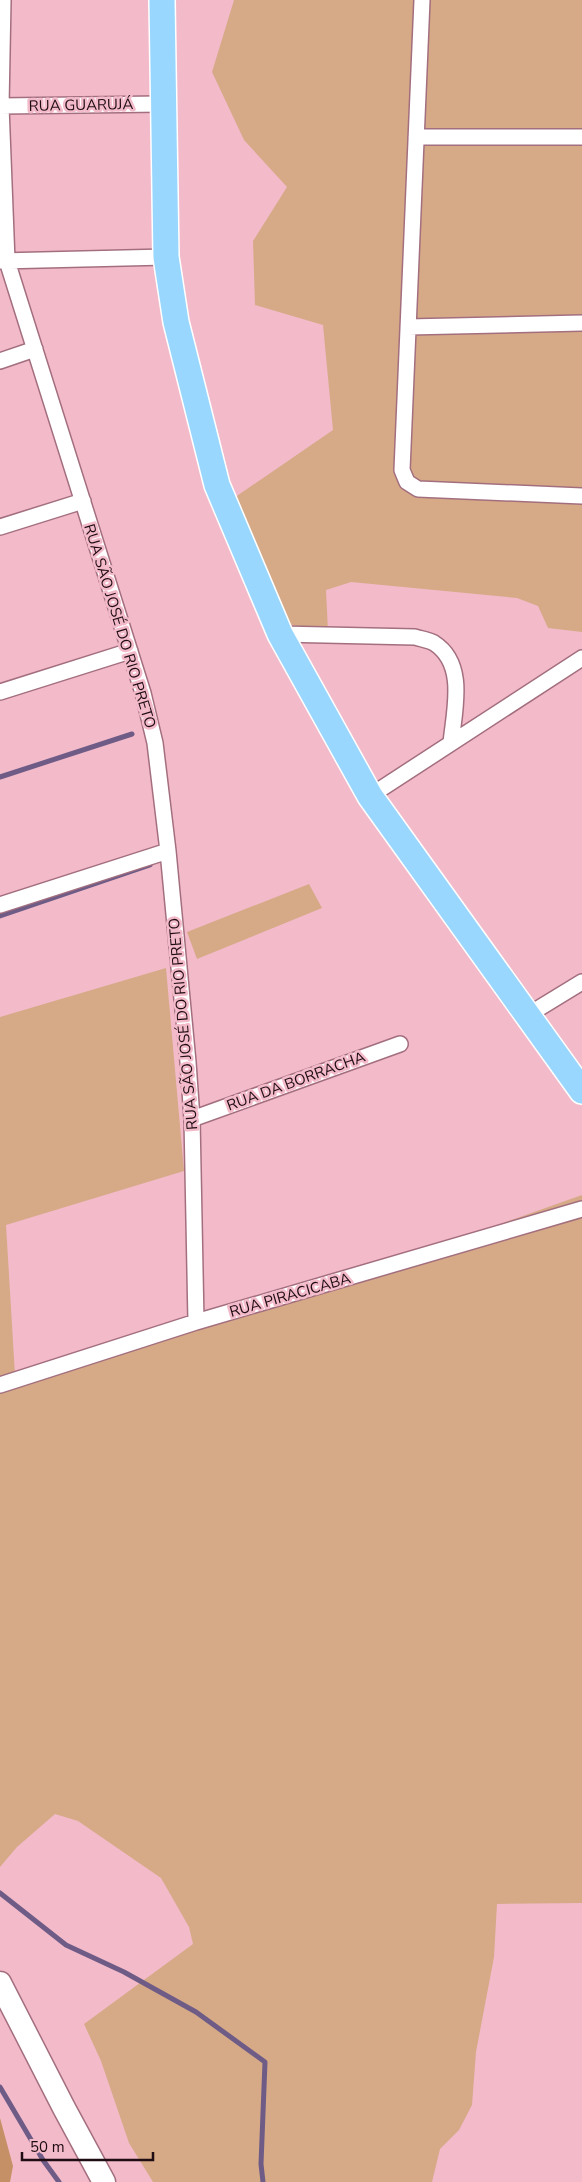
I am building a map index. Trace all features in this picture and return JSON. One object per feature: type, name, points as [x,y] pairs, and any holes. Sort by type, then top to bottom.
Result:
[{"type":"main road","points":[[162,0],[162,104],[166,257],[176,322],[216,486],[280,634],[370,796],[582,1091]]},
{"type":"main road","points":[[0,1984],[72,2125],[104,2182]]},
{"type":"street","name":"RUA SÃO JOSÉ DO RIO PRETO","points":[[3,0],[0,106],[4,261],[35,349],[130,650],[155,743],[168,851],[192,1119],[196,1322]]},
{"type":"street","points":[[422,0],[402,470],[407,482],[418,489],[582,496]]},
{"type":"street","name":"RUA GUARUJÁ","points":[[0,106],[162,104]]},
{"type":"street","points":[[416,137],[582,137]]},
{"type":"street","points":[[4,261],[166,257]]},
{"type":"street","points":[[408,327],[582,323]]},
{"type":"street","points":[[0,361],[35,349]]},
{"type":"street","points":[[0,528],[83,501]]},
{"type":"street","points":[[280,634],[415,637],[434,642],[445,653],[457,678],[450,743]]},
{"type":"street","points":[[0,692],[130,650]]},
{"type":"street","points":[[370,796],[582,658]]},
{"type":"street","points":[[0,904],[168,851]]},
{"type":"street","points":[[528,1015],[582,982]]},
{"type":"street","name":"RUA DA BORRACHA","points":[[192,1119],[400,1044]]},
{"type":"street","name":"RUA PIRACICABA","points":[[0,1385],[196,1322],[582,1209]]},
{"type":"shaded area","points":[[234,0],[582,0],[582,632],[548,628],[538,606],[517,598],[351,582],[326,590],[328,631],[281,623],[231,500],[333,430],[323,325],[255,305],[253,241],[287,187],[244,140],[212,72]]},
{"type":"shaded area","points":[[309,884],[322,908],[197,959],[187,932]]},
{"type":"shaded area","points":[[166,968],[184,1171],[6,1225],[15,1375],[418,1253],[582,1195],[582,1903],[497,1904],[494,1957],[476,2052],[472,2105],[459,2130],[440,2149],[432,2182],[153,2182],[129,2143],[101,2061],[84,2024],[193,1944],[189,1927],[161,1878],[78,1821],[55,1814],[17,1847],[0,1867],[0,1017]]},
{"type":"shaded area","points":[[0,2118],[13,2166],[10,2182],[0,2182]]},
{"type":"waterway","points":[[0,777],[132,734]]},
{"type":"waterway","points":[[0,916],[150,865]]},
{"type":"waterway","points":[[0,1893],[66,1945],[124,1972],[196,2012],[265,2062],[261,2164],[263,2182]]},
{"type":"waterway","points":[[0,2087],[43,2160],[59,2182]]}]
